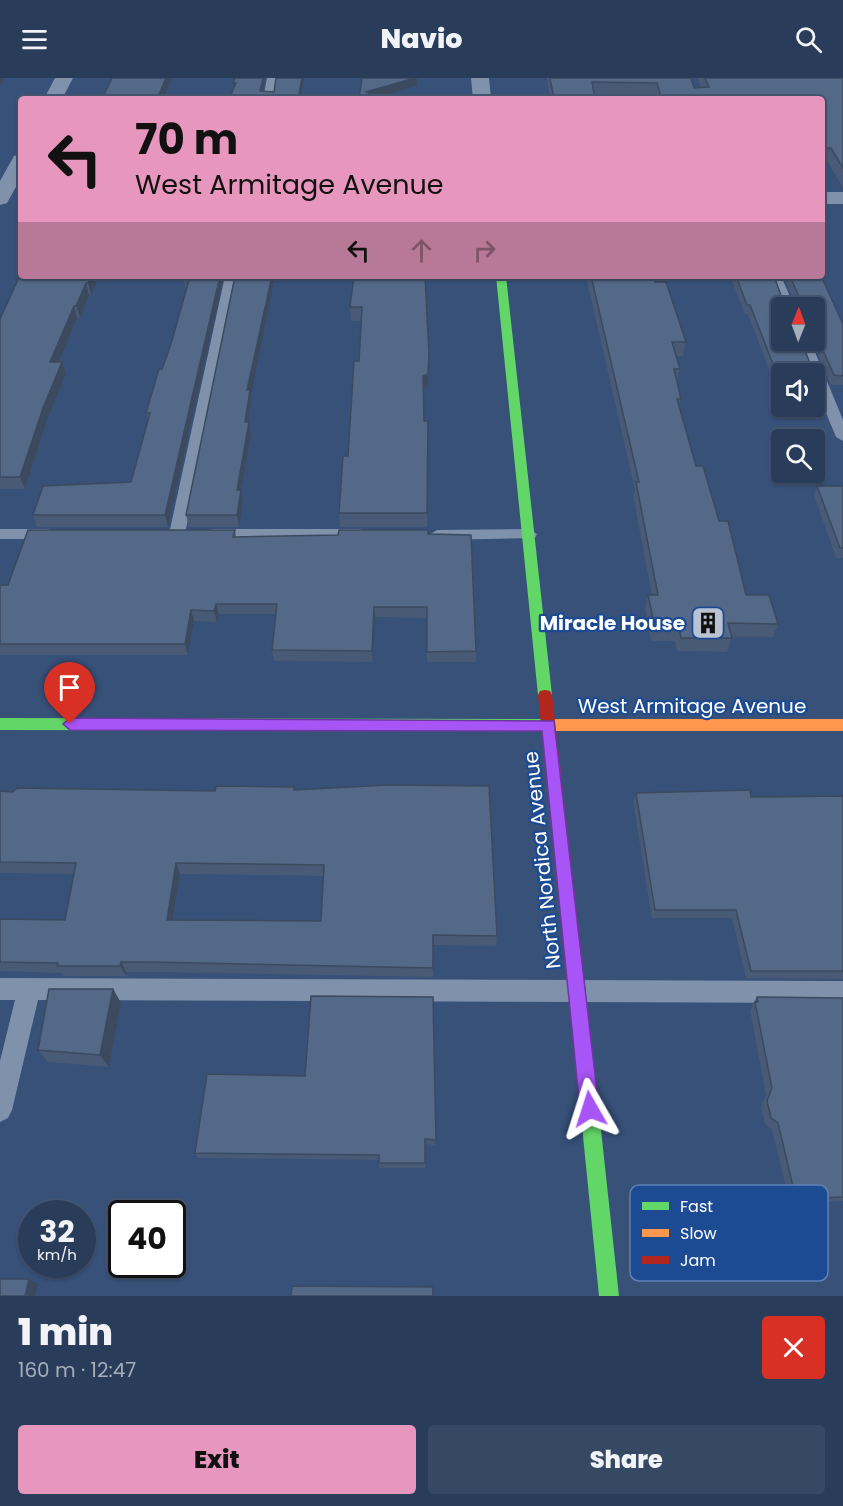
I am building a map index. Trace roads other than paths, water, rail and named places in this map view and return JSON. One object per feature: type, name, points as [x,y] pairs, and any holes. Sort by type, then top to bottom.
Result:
[{"type":"street","points":[[55,96],[64,78]]},
{"type":"street","points":[[480,78],[482,96]]},
{"type":"street","points":[[6,197],[18,167]]},
{"type":"street","points":[[825,198],[843,198]]},
{"type":"street","name":"North Nordica Avenue","points":[[501,279],[609,1296]]},
{"type":"street","name":"West Armitage Avenue","points":[[0,724],[843,725]]},
{"type":"lane","points":[[269,96],[272,78]]},
{"type":"lane","points":[[230,279],[182,534],[373,534]]},
{"type":"lane","points":[[776,279],[784,297]]},
{"type":"lane","points":[[807,351],[843,436]]},
{"type":"lane","points":[[0,534],[71,534]]},
{"type":"lane","points":[[419,534],[529,534]]},
{"type":"lane","points":[[0,989],[843,992]]},
{"type":"lane","points":[[0,1110],[29,989]]},
{"type":"place","name":"Miracle House","points":[[708,623]]}]
